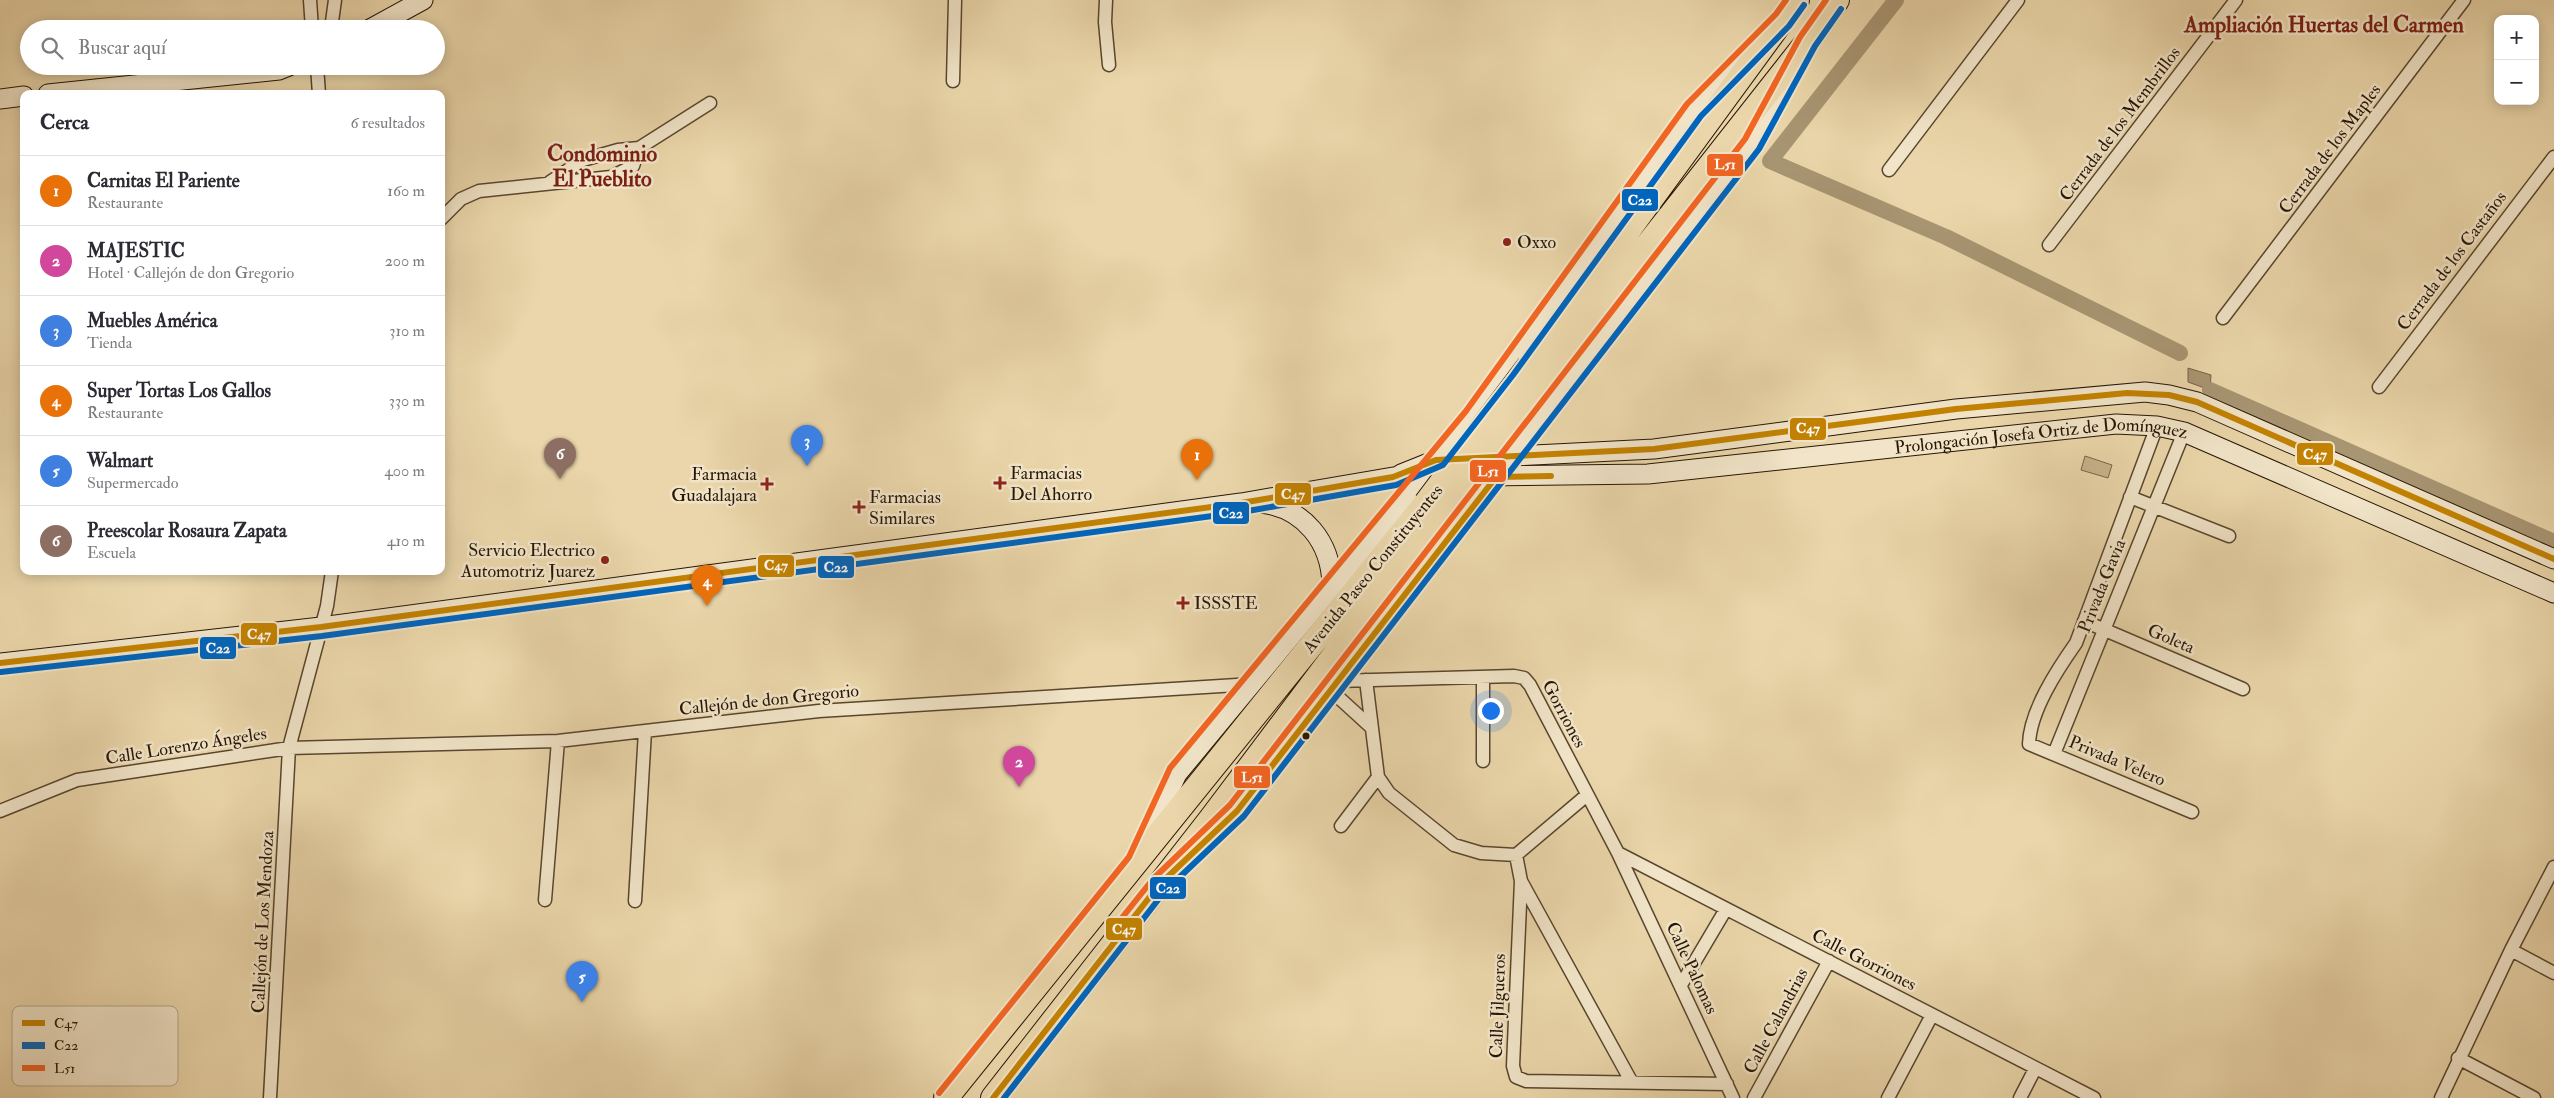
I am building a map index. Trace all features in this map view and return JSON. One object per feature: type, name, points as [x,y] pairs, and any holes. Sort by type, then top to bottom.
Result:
[{"type":"highway","name":"Avenida Paseo Constituyentes","points":[[946,1098],[1426,503],[1797,0]]},
{"type":"highway","name":"Avenida Paseo Constituyentes","points":[[993,1098],[1210,820],[1545,375],[1808,40],[1837,0]]},
{"type":"street","points":[[310,0],[311,20]]},
{"type":"street","points":[[332,20],[335,0]]},
{"type":"street","points":[[386,20],[423,0]]},
{"type":"street","points":[[953,81],[955,0]]},
{"type":"street","points":[[1106,0],[1105,22],[1110,65]]},
{"type":"street","points":[[1889,170],[2018,0]]},
{"type":"street","name":"Cerrada de los Membrillos","points":[[2049,245],[2236,0]]},
{"type":"street","name":"Cerrada de los Maples","points":[[2224,318],[2464,0]]},
{"type":"street","points":[[1136,862],[1177,774],[1473,416],[1694,110],[1783,20]]},
{"type":"street","points":[[1159,885],[1237,811],[1752,144],[1808,40]]},
{"type":"street","points":[[86,90],[231,75]]},
{"type":"street","points":[[319,75],[319,90]]},
{"type":"street","points":[[0,99],[20,96]]},
{"type":"street","points":[[550,182],[583,160],[618,150],[639,148],[710,103]]},
{"type":"street","points":[[445,215],[461,199],[479,191],[611,177],[633,166],[639,148]]},
{"type":"street","name":"Cerrada de los Castaños","points":[[2379,387],[2554,157]]},
{"type":"street","points":[[1506,370],[1509,384],[1516,393],[1533,397],[1558,394]]},
{"type":"street","name":"Prolongación Josefa Ortiz de Domínguez","points":[[1436,460],[1654,448],[1956,409],[2127,393],[2168,395],[2197,402],[2554,559]]},
{"type":"street","points":[[1473,416],[1490,411],[1508,412],[1522,418],[1532,428]]},
{"type":"street","name":"Prolongación Josefa Ortiz de Domínguez","points":[[1393,477],[1648,474],[2098,426],[2157,426],[2184,432],[2554,594]]},
{"type":"street","name":"Privada Gavia","points":[[2029,744],[2030,732],[2056,672],[2076,643],[2157,426]]},
{"type":"street","name":"Privada Gavia","points":[[2054,754],[2184,432]]},
{"type":"street","points":[[1648,474],[1647,463],[1654,448]]},
{"type":"street","points":[[0,663],[321,627],[1252,502],[1393,477],[1436,460]]},
{"type":"street","points":[[2130,497],[2229,536]]},
{"type":"street","points":[[1252,502],[1281,508],[1303,520],[1312,529],[1330,561],[1332,585]]},
{"type":"street","name":"Calle Lorenzo Ángeles","points":[[0,811],[77,780],[288,748],[327,606],[331,575]]},
{"type":"street","name":"Goleta","points":[[2084,621],[2243,689]]},
{"type":"street","name":"Gorriones","points":[[1333,686],[1366,680],[1514,676],[1524,678],[1530,685],[1618,853]]},
{"type":"street","points":[[1483,677],[1483,761]]},
{"type":"street","points":[[1366,680],[1378,777],[1388,793],[1454,844],[1481,853],[1516,855],[1587,795]]},
{"type":"street","name":"Callejón de don Gregorio","points":[[288,748],[558,741],[819,711],[1253,684]]},
{"type":"street","points":[[1333,686],[1337,696],[1372,728]]},
{"type":"street","points":[[635,900],[645,732]]},
{"type":"street","points":[[545,900],[558,741]]},
{"type":"street","name":"Privada Velero","points":[[2029,744],[2192,812]]},
{"type":"street","name":"Callejón de Los Mendoza","points":[[270,1098],[288,748]]},
{"type":"street","points":[[1341,826],[1378,777]]},
{"type":"street","name":"Calle Gorriones","points":[[1618,853],[2094,1098]]},
{"type":"street","name":"Calle Palomas","points":[[1618,853],[1733,1098]]},
{"type":"street","name":"Calle Jilgueros","points":[[1516,855],[1521,881],[1512,1066],[1516,1077],[1526,1081],[1631,1081],[1727,1084]]},
{"type":"street","points":[[2441,1098],[2458,1058],[2554,867]]},
{"type":"street","name":"Calle Jilgueros","points":[[1521,881],[1631,1081]]},
{"type":"street","points":[[1681,985],[1726,909]]},
{"type":"street","points":[[2511,950],[2554,973]]},
{"type":"street","name":"Calle Calandrias","points":[[1754,1098],[1829,961]]},
{"type":"street","points":[[1888,1098],[1932,1015]]},
{"type":"street","points":[[2458,1058],[2534,1098]]},
{"type":"street","points":[[2020,1098],[2035,1069]]},
{"type":"shaded area","points":[[2188,368],[2211,375],[2210,390],[2188,382]]},
{"type":"shaded area","points":[[2085,456],[2112,465],[2108,478],[2081,470]]},
{"type":"waterway","points":[[1896,0],[1770,161],[1946,237],[2180,353]]},
{"type":"waterway","points":[[2210,390],[2554,542]]},
{"type":"transit line","name":"L51","points":[[939,1093],[1129,857],[1170,768],[1466,411],[1687,104],[1776,14],[1786,0]]},
{"type":"transit line","name":"L51","points":[[1121,919],[1153,879],[1230,805],[1745,139],[1800,37],[1826,0]]},
{"type":"transit line","name":"C22","points":[[1,672],[322,636],[1242,512],[1396,485],[1443,465],[1513,375],[1701,116],[1789,26],[1804,5]]},
{"type":"transit line","name":"C22","points":[[1004,1098],[1165,891],[1244,816],[1759,149],[1815,46],[1841,9]]},
{"type":"transit line","name":"C47","points":[[0,663],[321,627],[1241,503],[1393,477],[1436,460],[1654,449],[1956,409],[2127,393],[2169,395],[2197,402],[2554,559]]},
{"type":"transit line","name":"C47","points":[[993,1098],[1159,885],[1237,811],[1496,477],[1551,476]]},
{"type":"place","name":"Oxxo","points":[[1507,242]]},
{"type":"place","name":"Muebles América","points":[[807,466]]},
{"type":"place","name":"Preescolar Rosaura Zapata","points":[[560,479]]},
{"type":"place","name":"Carnitas El Pariente","points":[[1197,480]]},
{"type":"place","name":"Farmacias Del Ahorro","points":[[1000,483]]},
{"type":"place","name":"Farmacia Guadalajara","points":[[767,484]]},
{"type":"place","name":"Farmacias Similares","points":[[859,507]]},
{"type":"place","name":"Servicio Electrico Automotriz Juarez","points":[[605,560]]},
{"type":"place","name":"ISSSTE","points":[[1183,603]]},
{"type":"place","name":"Super Tortas Los Gallos","points":[[707,606]]},
{"type":"place","name":"MAJESTIC","points":[[1019,787]]},
{"type":"place","name":"Walmart","points":[[582,1002]]},
{"type":"district","name":"Ampliación Huertas del Carmen","points":[[2324,25]]},
{"type":"district","name":"Condominio El Pueblito","points":[[602,166]]}]
